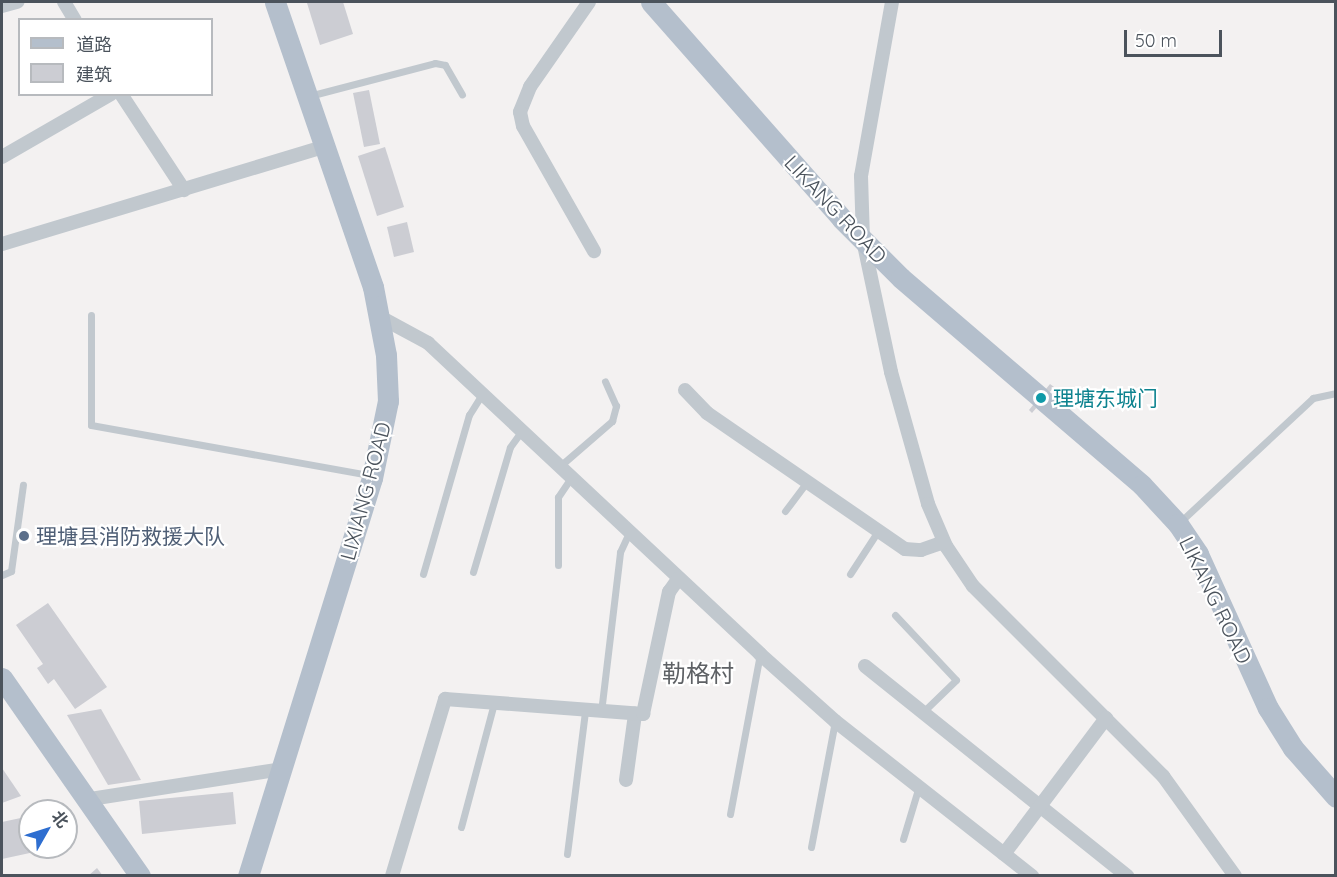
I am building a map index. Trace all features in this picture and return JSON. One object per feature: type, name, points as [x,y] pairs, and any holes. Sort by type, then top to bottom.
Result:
[{"type":"main road","name":"LIXIANG ROAD","points":[[248,876],[373,475],[388,401],[380,318],[359,240],[275,2]]},
{"type":"main road","name":"LIKANG ROAD","points":[[651,2],[821,198],[901,278],[1142,485],[1178,524],[1198,554],[1268,708],[1293,748],[1335,797]]},
{"type":"main road","points":[[2,678],[8,700],[140,876]]},
{"type":"street","points":[[2,6],[17,2]]},
{"type":"street","points":[[64,2],[74,18]]},
{"type":"street","points":[[589,2],[530,87],[520,112],[523,126],[594,251]]},
{"type":"street","points":[[892,2],[861,176],[863,240],[891,372],[928,504],[944,542],[973,586],[1106,718],[1181,798],[1235,876]]},
{"type":"street","points":[[2,157],[108,96]]},
{"type":"street","points":[[122,96],[184,190]]},
{"type":"street","points":[[2,244],[326,146]]},
{"type":"street","points":[[380,318],[428,343],[558,468],[835,721],[1032,876]]},
{"type":"street","points":[[685,390],[707,413],[912,552],[944,542]]},
{"type":"street","points":[[392,876],[445,699],[635,714],[646,709],[669,592],[678,579]]},
{"type":"street","points":[[865,666],[1127,876]]},
{"type":"street","points":[[626,780],[635,714]]},
{"type":"street","points":[[1004,854],[1106,718]]},
{"type":"street","points":[[84,800],[282,769]]},
{"type":"lane","points":[[307,96],[435,63],[445,65],[462,95]]},
{"type":"lane","points":[[92,315],[91,425],[373,475]]},
{"type":"lane","points":[[558,468],[604,432],[615,416],[616,406],[605,381]]},
{"type":"lane","points":[[1178,524],[1313,398],[1335,393]]},
{"type":"lane","points":[[423,574],[469,415],[482,394]]},
{"type":"lane","points":[[473,572],[510,447],[521,432]]},
{"type":"lane","points":[[558,565],[558,497],[570,479]]},
{"type":"lane","points":[[785,511],[807,482]]},
{"type":"lane","points":[[2,575],[11,571],[23,485]]},
{"type":"lane","points":[[850,574],[878,531]]},
{"type":"lane","points":[[601,712],[620,552],[629,533]]},
{"type":"lane","points":[[895,615],[956,680],[922,712]]},
{"type":"lane","points":[[730,814],[760,654]]},
{"type":"lane","points":[[461,827],[494,703]]},
{"type":"lane","points":[[567,854],[585,711]]},
{"type":"lane","points":[[811,847],[835,721]]},
{"type":"lane","points":[[903,839],[919,786]]},
{"type":"building","points":[[343,2],[353,34],[320,45],[307,3]]},
{"type":"building","points":[[369,90],[380,144],[364,147],[353,93]]},
{"type":"building","points":[[385,147],[404,207],[377,216],[358,156]]},
{"type":"building","points":[[407,222],[414,252],[394,257],[387,227]]},
{"type":"building","name":"理塘东城门","points":[[1050,384],[1054,387],[1032,413],[1029,410]]},
{"type":"building","points":[[48,603],[107,687],[75,709],[54,679],[48,684],[37,668],[43,664],[16,625]]},
{"type":"building","points":[[101,709],[141,780],[108,785],[67,715]]},
{"type":"building","points":[[2,768],[21,796],[2,803]]},
{"type":"building","points":[[233,792],[236,824],[142,834],[139,801]]},
{"type":"building","points":[[18,819],[18,856],[2,859],[2,822]]},
{"type":"building","points":[[97,868],[103,876],[88,876]]},
{"type":"place","name":"理塘东城门","points":[[1041,398]]},
{"type":"place","name":"理塘县消防救援大队","points":[[24,536]]},
{"type":"district","name":"勒格村","points":[[698,674]]}]
